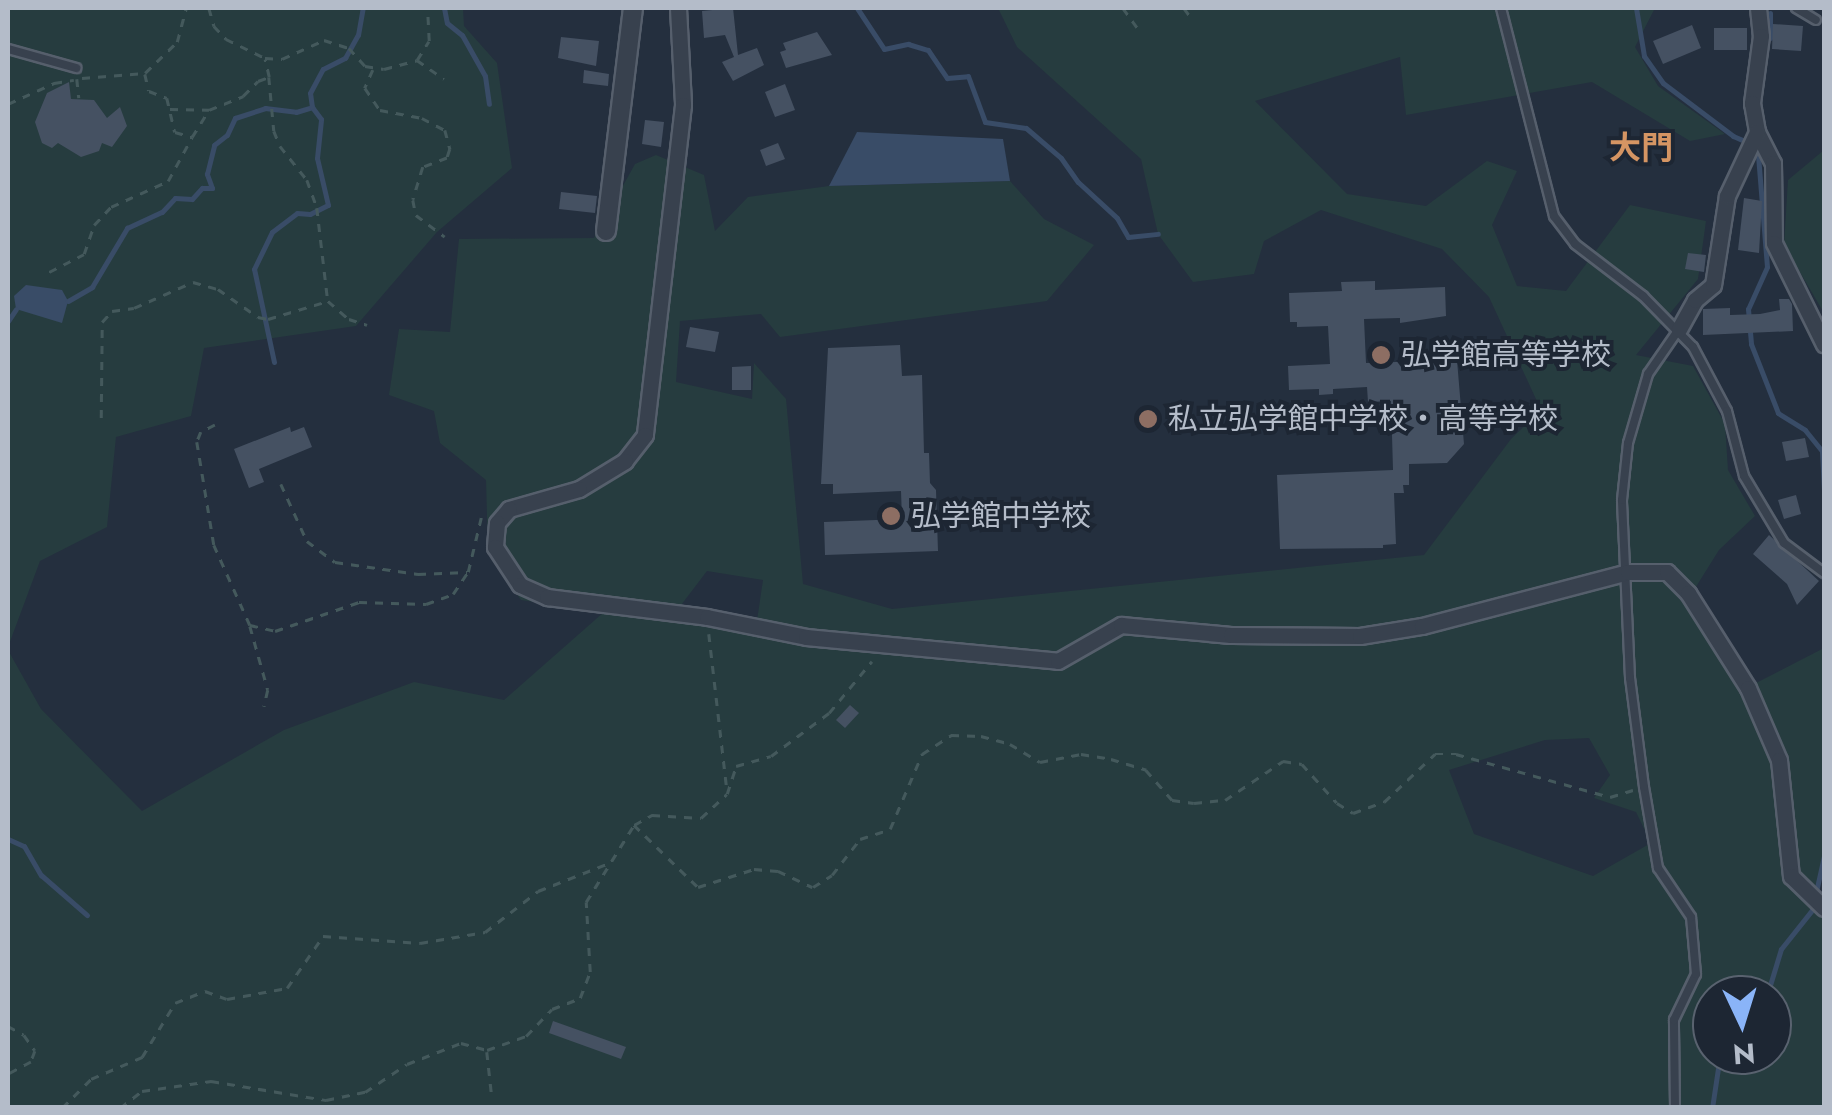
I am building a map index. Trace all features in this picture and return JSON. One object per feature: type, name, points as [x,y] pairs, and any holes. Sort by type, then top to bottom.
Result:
[{"type":"street","points":[[606,231],[633,8]]},
{"type":"street","points":[[678,8],[684,105],[645,435],[625,461],[580,489],[509,509],[497,523],[496,547],[520,585],[548,598],[882,646],[1058,661],[1120,624],[1230,635],[1360,636],[1422,626],[1628,572],[1667,572],[1688,593],[1748,688],[1780,760],[1791,876],[1817,903]]},
{"type":"street","points":[[1758,8],[1761,36],[1752,103],[1756,136],[1772,163],[1774,243],[1779,260],[1824,344]]},
{"type":"street","points":[[1678,330],[1695,300],[1712,285],[1727,196],[1756,136]]},
{"type":"lane","points":[[1502,8],[1554,216],[1575,244],[1693,347],[1726,411],[1744,476],[1784,543],[1824,573]]},
{"type":"lane","points":[[1796,8],[1816,20]]},
{"type":"lane","points":[[8,50],[76,68]]},
{"type":"lane","points":[[1675,1108],[1674,1020],[1696,974],[1691,917],[1658,868],[1644,787],[1630,678],[1622,500],[1628,444],[1648,374],[1678,330]]},
{"type":"path","points":[[8,104],[54,83],[145,73],[176,42],[186,8]]},
{"type":"path","points":[[208,8],[214,26],[226,38],[264,58],[282,59],[324,40],[349,48],[365,66],[374,69],[417,60],[430,41],[427,8]]},
{"type":"path","points":[[1123,8],[1142,32]]},
{"type":"path","points":[[1184,8],[1189,15]]},
{"type":"path","points":[[264,58],[280,146],[306,180],[318,208],[328,301],[348,319],[367,325]]},
{"type":"path","points":[[417,60],[444,79]]},
{"type":"path","points":[[76,68],[79,98]]},
{"type":"path","points":[[374,69],[365,88],[380,110],[422,118],[445,130],[450,149],[446,158],[424,167],[413,200],[416,216],[445,237]]},
{"type":"path","points":[[145,73],[149,91],[167,98],[175,132],[192,137]]},
{"type":"path","points":[[170,109],[209,110],[243,96],[258,81],[269,77]]},
{"type":"path","points":[[49,272],[84,254],[94,224],[111,207],[168,181],[209,110]]},
{"type":"path","points":[[101,418],[102,322],[112,311],[134,308],[193,282],[218,289],[258,317],[268,319],[328,301]]},
{"type":"path","points":[[216,425],[201,432],[197,442],[214,545],[250,624],[268,690],[264,707]]},
{"type":"path","points":[[280,484],[307,541],[335,562],[418,574],[468,572]]},
{"type":"path","points":[[250,624],[274,631],[358,602],[426,604],[453,594],[468,572],[482,518]]},
{"type":"path","points":[[707,618],[728,794]]},
{"type":"path","points":[[120,1108],[142,1091],[212,1081],[326,1100],[365,1092],[407,1064],[462,1043],[487,1050],[526,1036],[552,1009],[580,998],[590,972],[586,902],[634,825],[652,815],[702,818],[728,794],[736,766],[771,756],[829,714],[882,646]]},
{"type":"path","points":[[634,825],[698,887],[754,869],[778,870],[814,887],[832,875],[860,839],[890,828],[904,788],[922,754],[951,734],[981,736],[1010,744],[1040,762],[1081,754],[1111,759],[1146,770],[1172,800],[1194,803],[1225,800],[1283,761],[1302,764],[1337,803],[1353,813],[1384,802],[1435,754],[1456,754],[1610,797],[1644,787]]},
{"type":"path","points":[[62,1108],[91,1080],[142,1057],[175,1003],[205,991],[227,999],[287,988],[324,936],[420,944],[485,932],[538,891],[610,862]]},
{"type":"path","points":[[8,1026],[24,1035],[34,1051],[31,1062],[8,1074]]},
{"type":"path","points":[[487,1050],[492,1097]]},
{"type":"green space","points":[[8,8],[463,8],[464,26],[497,63],[512,168],[437,232],[356,326],[204,348],[191,416],[116,437],[107,527],[40,561],[8,647]]},
{"type":"green space","points":[[998,8],[1655,8],[1635,47],[1658,86],[1725,134],[1690,141],[1592,82],[1406,115],[1400,57],[1255,101],[1347,194],[1426,206],[1487,161],[1517,171],[1492,225],[1517,286],[1566,291],[1630,205],[1706,221],[1698,279],[1636,355],[1693,366],[1725,424],[1728,470],[1755,516],[1719,550],[1694,590],[1754,684],[1824,648],[1824,877],[1810,893],[1824,903],[1824,1107],[8,1107],[8,650],[41,709],[142,811],[284,730],[414,682],[504,700],[604,612],[521,600],[488,552],[486,480],[440,443],[434,411],[389,395],[399,329],[450,332],[459,239],[594,238],[635,164],[656,155],[704,175],[715,231],[748,197],[829,186],[1010,181],[1044,219],[1094,245],[1047,301],[780,337],[761,314],[680,321],[676,382],[752,399],[754,363],[786,399],[803,584],[892,609],[1424,555],[1511,439],[1541,410],[1489,297],[1442,249],[1321,210],[1264,241],[1254,274],[1193,282],[1158,234],[1141,159],[1017,47]],"holes":[[[707,571],[763,580],[755,634],[672,617]],[[1589,738],[1610,775],[1594,798],[1636,812],[1651,843],[1593,876],[1474,834],[1449,770],[1545,740]]]},
{"type":"green space","points":[[1824,150],[1824,313],[1784,245],[1788,180]]},
{"type":"water","points":[[857,132],[1003,139],[1010,181],[829,186]]},
{"type":"water","points":[[26,285],[62,290],[68,301],[62,323],[16,309],[14,296]]},
{"type":"building","points":[[733,8],[738,55],[757,48],[764,65],[733,81],[722,62],[734,57],[725,35],[704,38],[702,11]]},
{"type":"building","points":[[1773,24],[1803,26],[1801,51],[1772,49]]},
{"type":"building","points":[[1692,25],[1701,48],[1663,64],[1653,41]]},
{"type":"building","points":[[1714,28],[1747,28],[1747,50],[1714,50]]},
{"type":"building","points":[[817,32],[832,55],[786,68],[780,52],[786,50],[783,43]]},
{"type":"building","points":[[561,37],[599,41],[596,66],[558,58]]},
{"type":"building","points":[[584,70],[609,74],[608,86],[583,83]]},
{"type":"building","points":[[69,82],[71,99],[94,100],[107,118],[120,107],[127,126],[112,147],[102,143],[99,151],[81,157],[58,143],[52,148],[42,143],[35,122],[47,93]]},
{"type":"building","points":[[785,84],[795,110],[775,117],[765,92]]},
{"type":"building","points":[[645,120],[664,122],[661,147],[642,144]]},
{"type":"building","points":[[778,143],[785,159],[766,166],[760,150]]},
{"type":"building","points":[[561,192],[597,196],[595,213],[559,209]]},
{"type":"building","points":[[1744,198],[1762,201],[1759,253],[1738,250]]},
{"type":"building","points":[[1688,253],[1706,255],[1704,272],[1685,269]]},
{"type":"building","points":[[1375,281],[1375,290],[1445,287],[1446,316],[1400,323],[1400,318],[1364,319],[1366,363],[1457,360],[1464,444],[1447,463],[1409,464],[1409,485],[1403,485],[1404,493],[1394,493],[1396,544],[1383,548],[1280,549],[1277,475],[1393,470],[1391,401],[1368,402],[1367,387],[1333,389],[1333,394],[1319,395],[1319,389],[1289,390],[1288,366],[1330,364],[1328,326],[1297,327],[1297,322],[1290,322],[1289,293],[1342,291],[1341,282]]},
{"type":"building","points":[[1779,299],[1789,299],[1792,304],[1793,331],[1703,335],[1703,309],[1730,308],[1730,315],[1760,314],[1780,310]]},
{"type":"building","points":[[690,327],[719,332],[715,352],[686,347]]},
{"type":"building","points":[[900,345],[902,376],[922,375],[924,453],[929,453],[930,483],[936,490],[938,551],[825,555],[824,522],[902,519],[901,491],[833,494],[833,484],[821,484],[828,348]]},
{"type":"building","points":[[751,366],[751,390],[732,390],[732,367]]},
{"type":"building","points":[[290,427],[291,432],[304,427],[312,447],[259,469],[264,482],[249,488],[234,449]]},
{"type":"building","points":[[1805,438],[1809,457],[1786,461],[1782,442]]},
{"type":"building","points":[[1796,495],[1801,514],[1784,519],[1778,500]]},
{"type":"building","points":[[1769,535],[1819,581],[1797,605],[1787,584],[1753,554]]},
{"type":"building","points":[[850,705],[859,713],[845,728],[836,720]]},
{"type":"building","points":[[553,1021],[626,1047],[621,1059],[549,1033]]},
{"type":"waterway","points":[[274,362],[254,269],[272,232],[297,213],[310,214],[328,205],[317,158],[321,119],[312,107],[310,93],[323,69],[345,58],[358,35],[363,8]]},
{"type":"waterway","points":[[444,8],[447,23],[462,35],[485,76],[489,104]]},
{"type":"waterway","points":[[857,8],[884,49],[908,44],[928,50],[947,78],[968,76],[985,122],[1026,128],[1061,158],[1078,182],[1117,218],[1128,237],[1158,234]]},
{"type":"waterway","points":[[1636,8],[1644,56],[1663,83],[1733,136],[1747,142],[1758,155],[1767,267],[1748,309],[1751,344],[1778,413],[1805,430],[1822,451],[1824,491]]},
{"type":"waterway","points":[[1770,13],[1770,38]]},
{"type":"waterway","points":[[68,301],[92,287],[127,228],[162,212],[175,198],[192,199],[202,188],[212,188],[207,174],[214,145],[227,135],[235,118],[265,108],[296,112],[312,107]]},
{"type":"waterway","points":[[8,321],[16,309]]},
{"type":"waterway","points":[[8,839],[24,846],[41,875],[87,915]]},
{"type":"waterway","points":[[1773,975],[1781,949],[1812,910],[1824,856]]},
{"type":"waterway","points":[[1712,1108],[1717,1075]]},
{"type":"place","name":"弘学館高等学校","points":[[1381,355]]},
{"type":"place","name":"私立弘学館中学校・高等学校","points":[[1148,419]]},
{"type":"place","name":"弘学館中学校","points":[[891,516]]},
{"type":"district","name":"大門","points":[[1641,148]]}]
